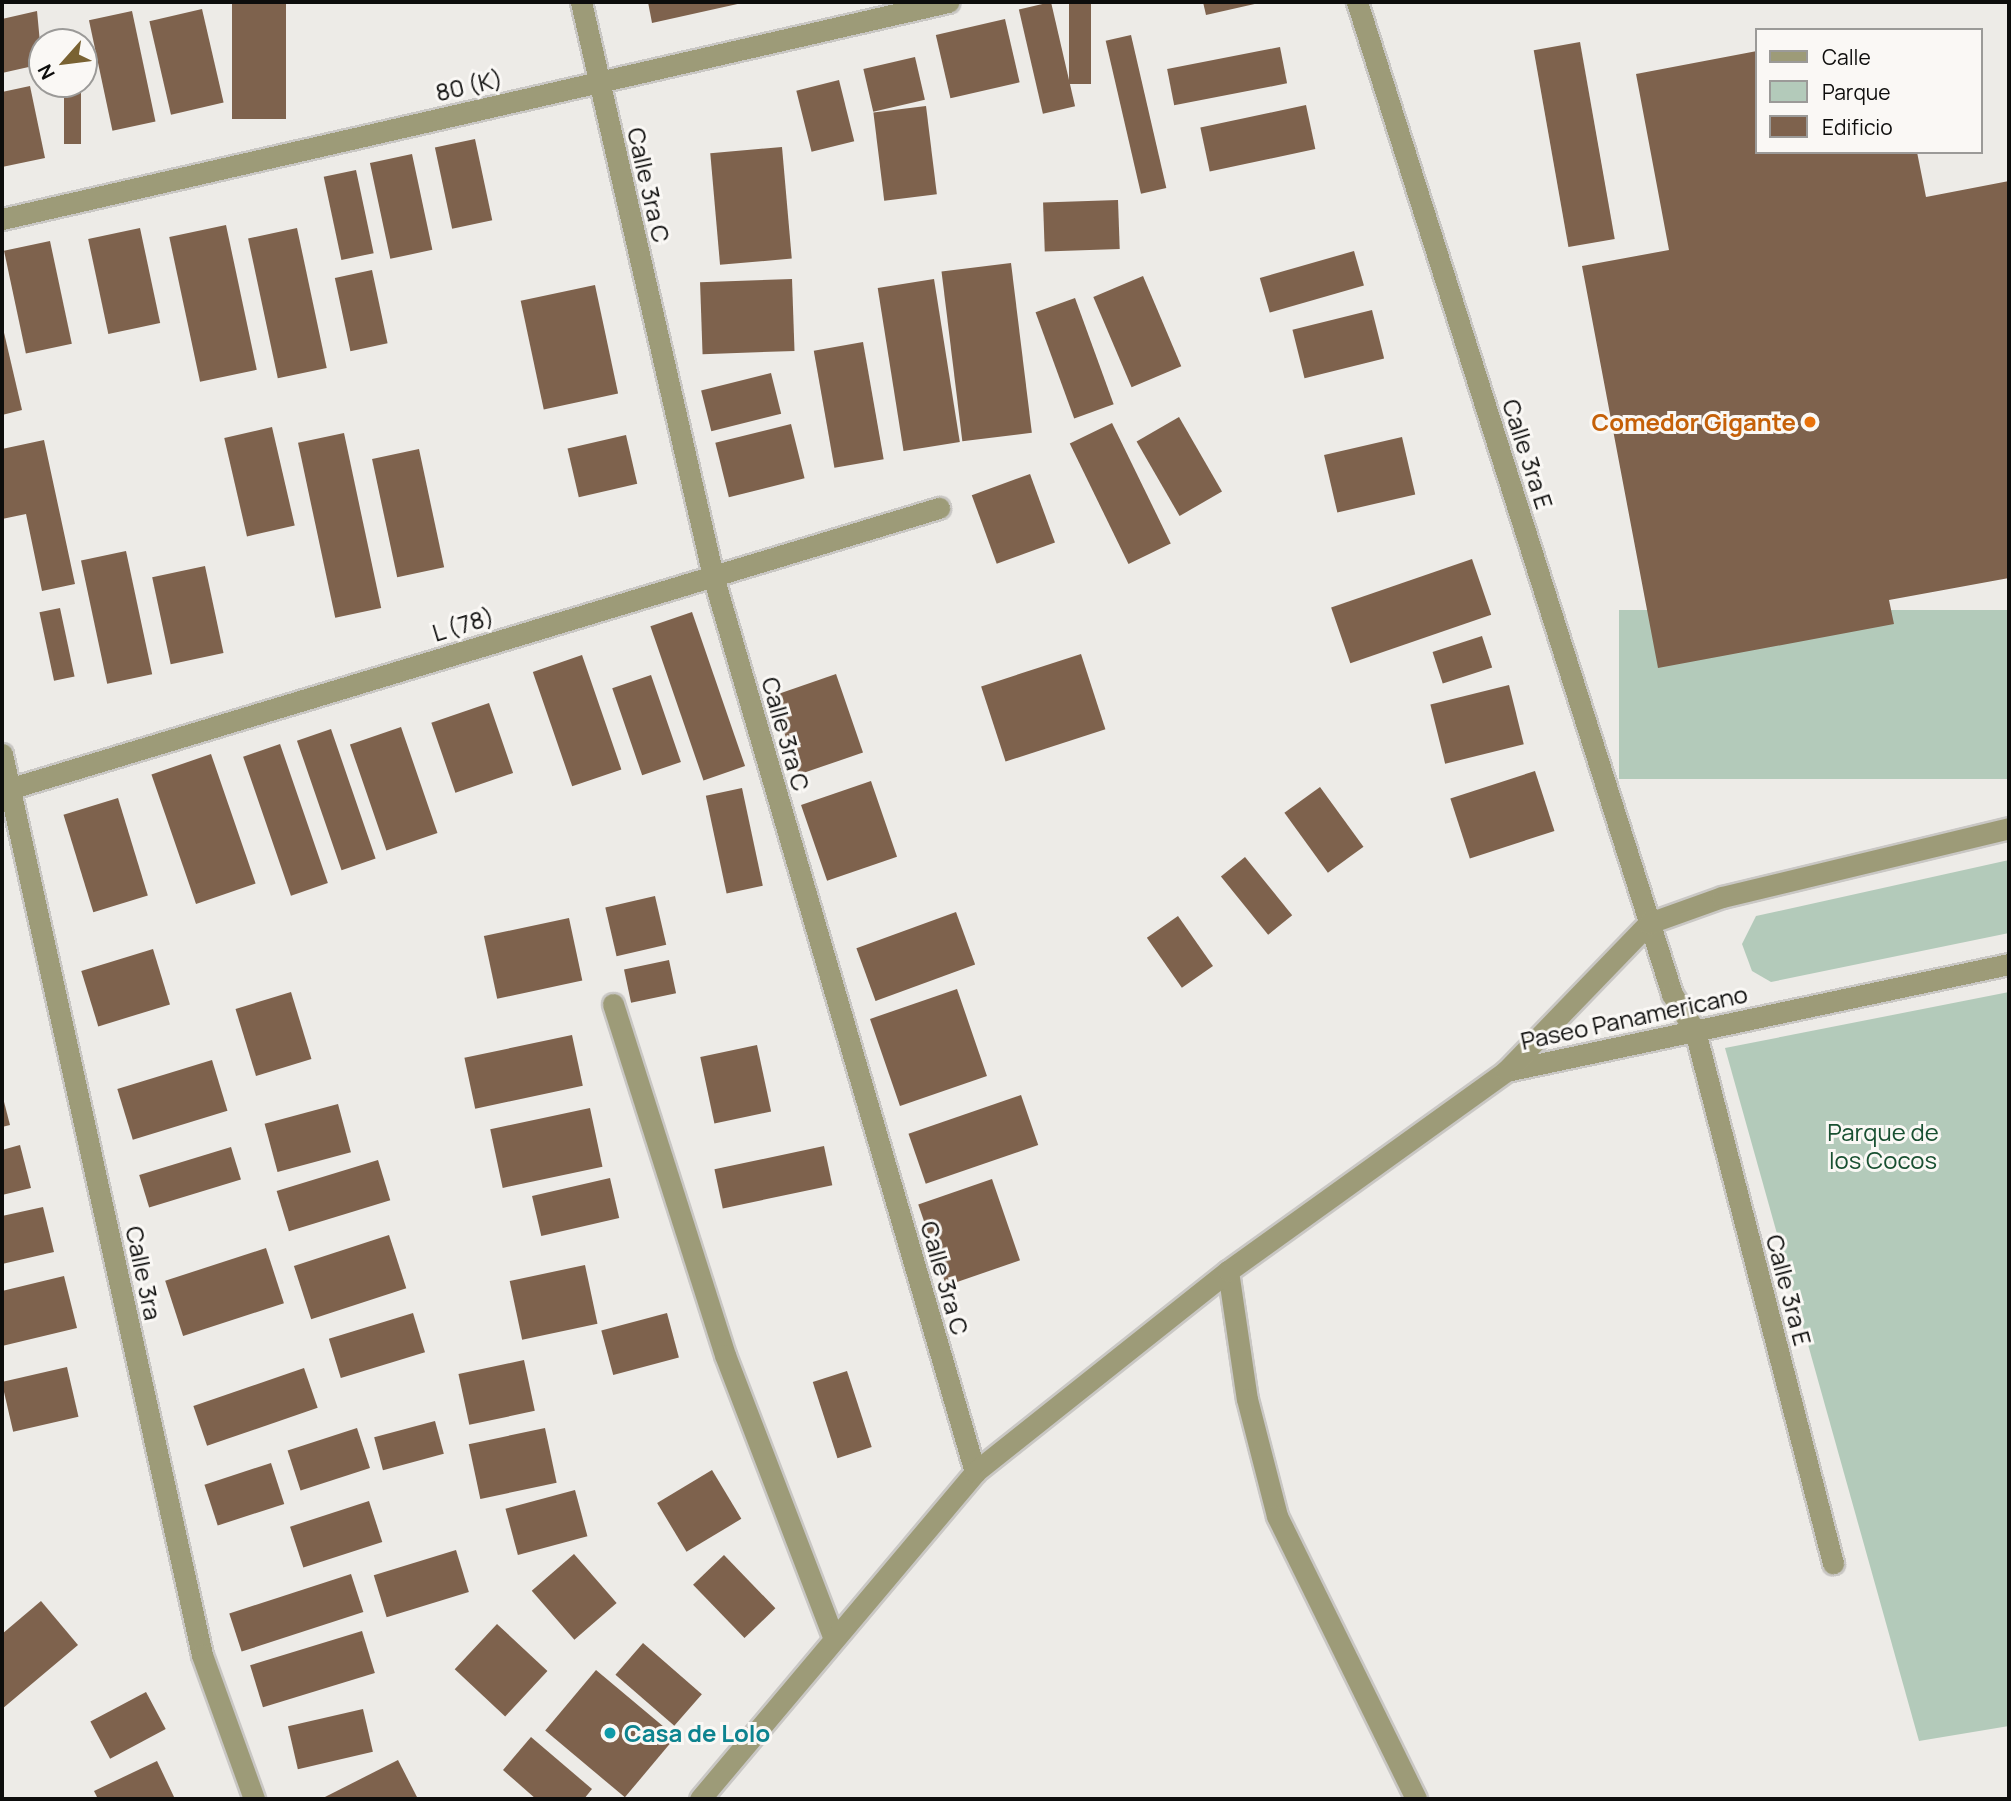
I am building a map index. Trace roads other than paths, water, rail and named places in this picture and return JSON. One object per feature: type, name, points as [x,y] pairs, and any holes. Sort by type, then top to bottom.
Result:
[{"type":"street","name":"Calle 3ra C","points":[[581,2],[713,576],[975,1472]]},
{"type":"street","name":"80 (K)","points":[[2,219],[948,2]]},
{"type":"street","name":"Calle 3ra E","points":[[1357,2],[1672,994],[1695,1031],[1833,1563]]},
{"type":"street","name":"L (78)","points":[[6,790],[939,508]]},
{"type":"street","name":"Calle 3ra","points":[[2,754],[6,790],[202,1655],[254,1799]]},
{"type":"street","name":"Paseo Panamericano","points":[[1506,1071],[1649,923],[1722,897],[2009,828]]},
{"type":"street","name":"Paseo Panamericano","points":[[1506,1071],[2009,964]]},
{"type":"street","points":[[613,1004],[725,1355],[833,1636]]},
{"type":"street","points":[[700,1799],[833,1636],[975,1472],[1228,1271],[1506,1071]]},
{"type":"street","points":[[1228,1271],[1247,1399],[1276,1516],[1416,1799]]},
{"type":"place","name":"Comedor Gigante","points":[[1810,422]]},
{"type":"place","name":"Casa de Lolo","points":[[610,1733]]},
{"type":"park label","name":"Parque de los Cocos","points":[[1883,1146]]}]
